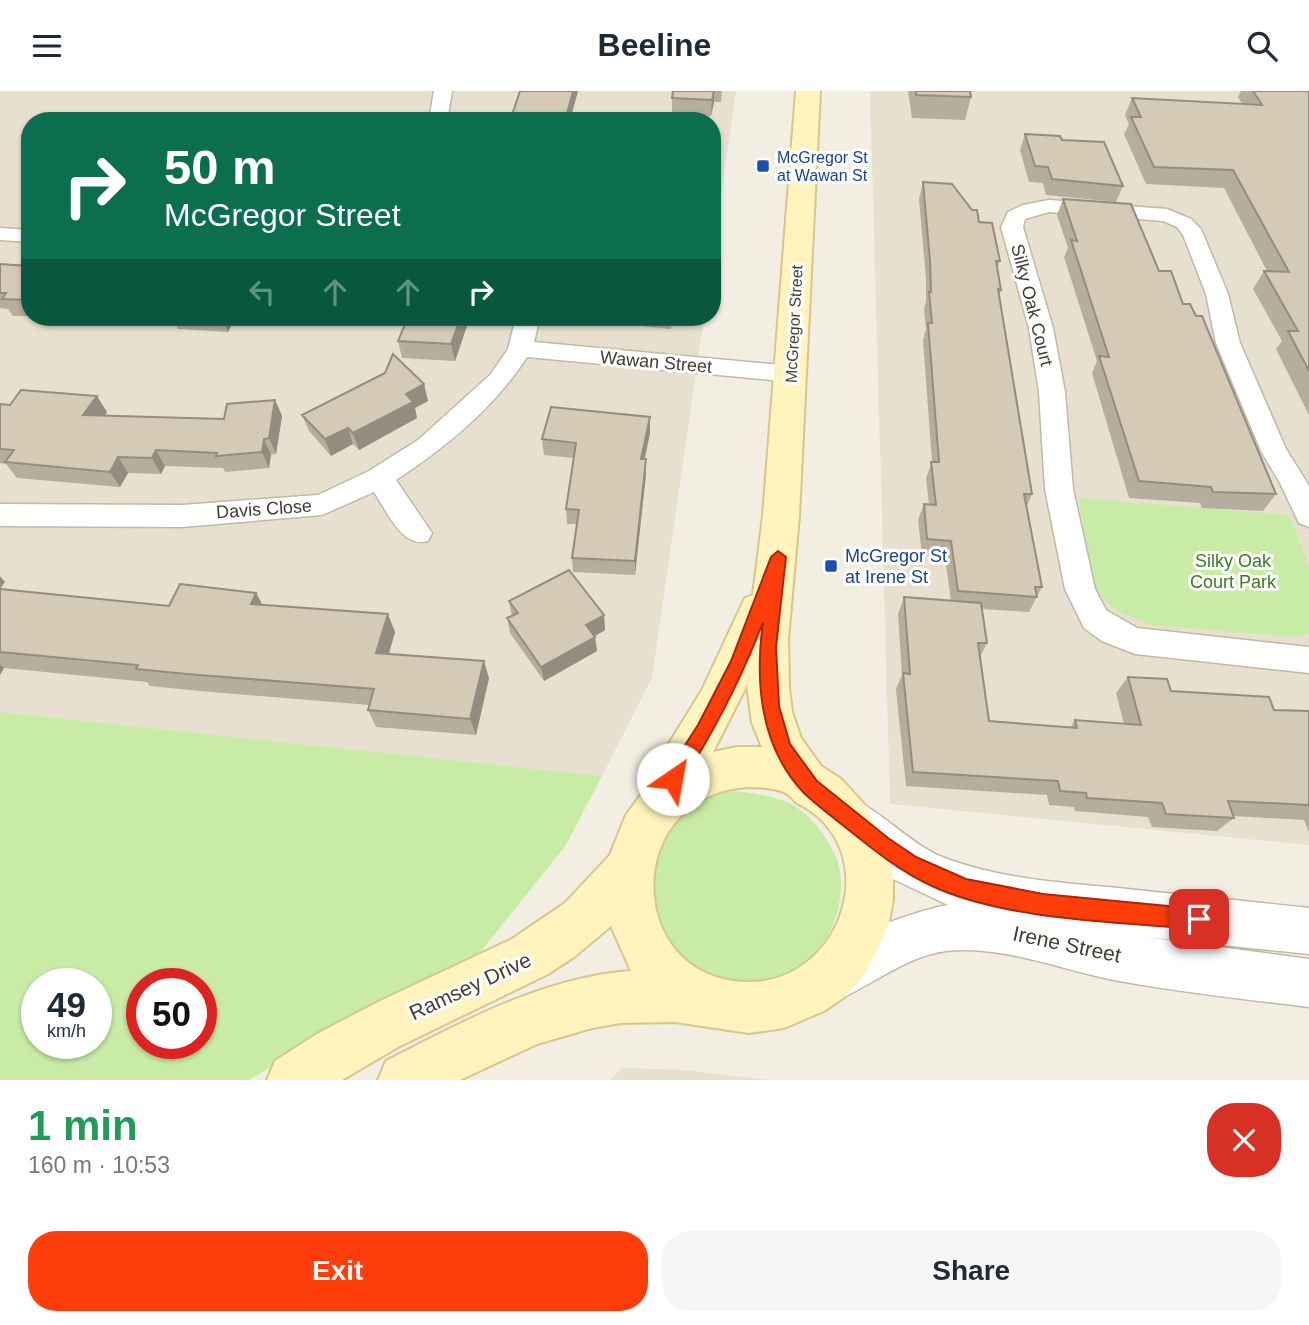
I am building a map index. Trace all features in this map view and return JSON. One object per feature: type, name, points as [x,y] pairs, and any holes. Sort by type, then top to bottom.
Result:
[{"type":"main road","name":"McGregor Street","points":[[808,91],[792,374],[768,647],[770,706],[782,745],[791,763],[825,799]]},
{"type":"main road","name":"McGregor Street","points":[[658,802],[705,730],[739,662],[778,557]]},
{"type":"main road","points":[[405,1080],[491,1036],[565,1008],[620,997],[647,995],[713,1000],[757,1008],[778,1006],[799,1000],[835,977],[859,944],[870,905],[870,885],[861,846],[825,799],[776,771],[739,767],[703,773],[679,785],[658,802],[638,833],[629,869],[631,908],[647,946],[675,978],[713,1000]]},
{"type":"main road","name":"Ramsey Drive","points":[[294,1080],[345,1046],[539,954],[597,909],[629,869]]},
{"type":"street","points":[[440,112],[443,91]]},
{"type":"street","name":"Silky Oak Court","points":[[1309,516],[1268,438],[1223,330],[1217,294],[1193,234],[1184,223],[1167,215],[1153,213],[1049,206],[1030,209],[1015,216],[1012,227],[1020,262],[1041,328],[1052,392],[1059,489],[1085,604],[1095,619],[1113,632],[1135,641],[1309,660]]},
{"type":"street","points":[[0,234],[21,235]]},
{"type":"street","name":"Davis Close","points":[[0,515],[182,516],[321,505],[379,478],[427,447],[499,381],[520,349],[526,326]]},
{"type":"street","name":"Wawan Street","points":[[520,349],[792,374]]},
{"type":"street","points":[[379,478],[418,533]]},
{"type":"street","name":"Irene Street","points":[[825,799],[909,864],[938,879],[987,895],[1043,904],[1309,931]]},
{"type":"street","name":"Irene Street","points":[[835,977],[865,958],[895,944],[926,932],[961,927],[990,928],[1088,951],[1309,983]]},
{"type":"shaded area","points":[[0,91],[736,91],[721,196],[721,112],[21,112],[21,326],[703,326],[652,678],[602,776],[0,712]]},
{"type":"shaded area","points":[[870,91],[1309,91],[1309,845],[890,804]]},
{"type":"shaded area","points":[[622,1068],[686,1070],[769,1080],[610,1080]]},
{"type":"green space","name":"Silky Oak Court Park","points":[[1079,498],[1289,515],[1309,566],[1309,633],[1296,637],[1152,625],[1121,613],[1103,600],[1092,582]]},
{"type":"green space","points":[[0,712],[602,776],[566,845],[478,955],[401,989],[249,1080],[0,1080]]},
{"type":"green space","points":[[735,791],[768,796],[793,805],[814,822],[839,865],[839,905],[832,928],[824,942],[803,966],[774,978],[722,978],[690,967],[672,953],[665,942],[647,891],[650,870],[664,823],[711,794]]},
{"type":"building","points":[[520,91],[573,91],[567,112],[513,112]]},
{"type":"building","points":[[673,91],[714,91],[712,100],[672,98]]},
{"type":"building","points":[[916,91],[970,91],[971,97],[916,95]]},
{"type":"building","points":[[1253,91],[1309,91],[1309,371],[1288,331],[1298,331],[1264,271],[1289,272],[1233,170],[1154,167],[1131,117],[1141,117],[1132,98],[1262,105]]},
{"type":"building","points":[[1025,134],[1060,136],[1062,140],[1104,142],[1123,186],[1052,179],[1048,167],[1035,166]]},
{"type":"building","points":[[923,182],[952,184],[972,210],[977,210],[979,222],[992,223],[1000,261],[996,261],[1001,290],[998,289],[1032,494],[1024,494],[1042,587],[1035,587],[1037,597],[958,591],[951,541],[927,539],[924,504],[936,505],[931,462],[939,462],[928,323],[932,323],[930,261]]},
{"type":"building","points":[[1063,199],[1131,204],[1159,271],[1171,271],[1183,304],[1190,304],[1196,316],[1202,316],[1276,494],[1213,492],[1211,487],[1139,481],[1099,356],[1109,357],[1071,240],[1077,241]]},
{"type":"building","points":[[0,264],[21,265],[21,300],[2,299],[6,293],[0,293]]},
{"type":"building","points":[[404,326],[458,326],[451,344],[398,341]]},
{"type":"building","points":[[393,354],[424,384],[406,394],[413,402],[353,433],[348,428],[325,439],[302,415],[385,373]]},
{"type":"building","points":[[21,390],[97,396],[83,415],[224,419],[227,404],[275,400],[269,438],[264,439],[262,452],[216,456],[217,453],[156,450],[152,458],[118,457],[110,472],[5,462],[14,450],[0,449],[0,404],[10,405]]},
{"type":"building","points":[[551,407],[650,417],[641,459],[646,459],[635,561],[572,558],[579,510],[566,509],[576,443],[542,439]]},
{"type":"building","points":[[569,570],[604,615],[586,625],[595,637],[541,667],[507,618],[518,613],[509,601]]},
{"type":"building","points":[[180,584],[256,593],[251,604],[388,614],[376,653],[484,661],[470,719],[368,710],[374,689],[136,669],[138,665],[0,652],[0,589],[169,606]]},
{"type":"building","points":[[904,597],[981,603],[987,643],[978,643],[989,721],[1077,728],[1075,720],[1141,725],[1128,677],[1167,679],[1171,691],[1269,697],[1274,710],[1309,711],[1309,805],[1228,801],[1234,818],[1166,814],[1162,803],[1087,798],[1086,793],[1060,791],[1058,781],[913,772],[903,673],[910,674]]},
{"type":"place","name":"McGregor St at Wawan St","points":[[763,166]]},
{"type":"place","name":"McGregor St at Irene St","points":[[831,566]]},
{"type":"route","points":[[673,779],[705,730],[739,662],[778,557],[768,647],[771,714],[791,763],[810,787],[909,864],[966,889],[1043,904],[1199,919]]}]
